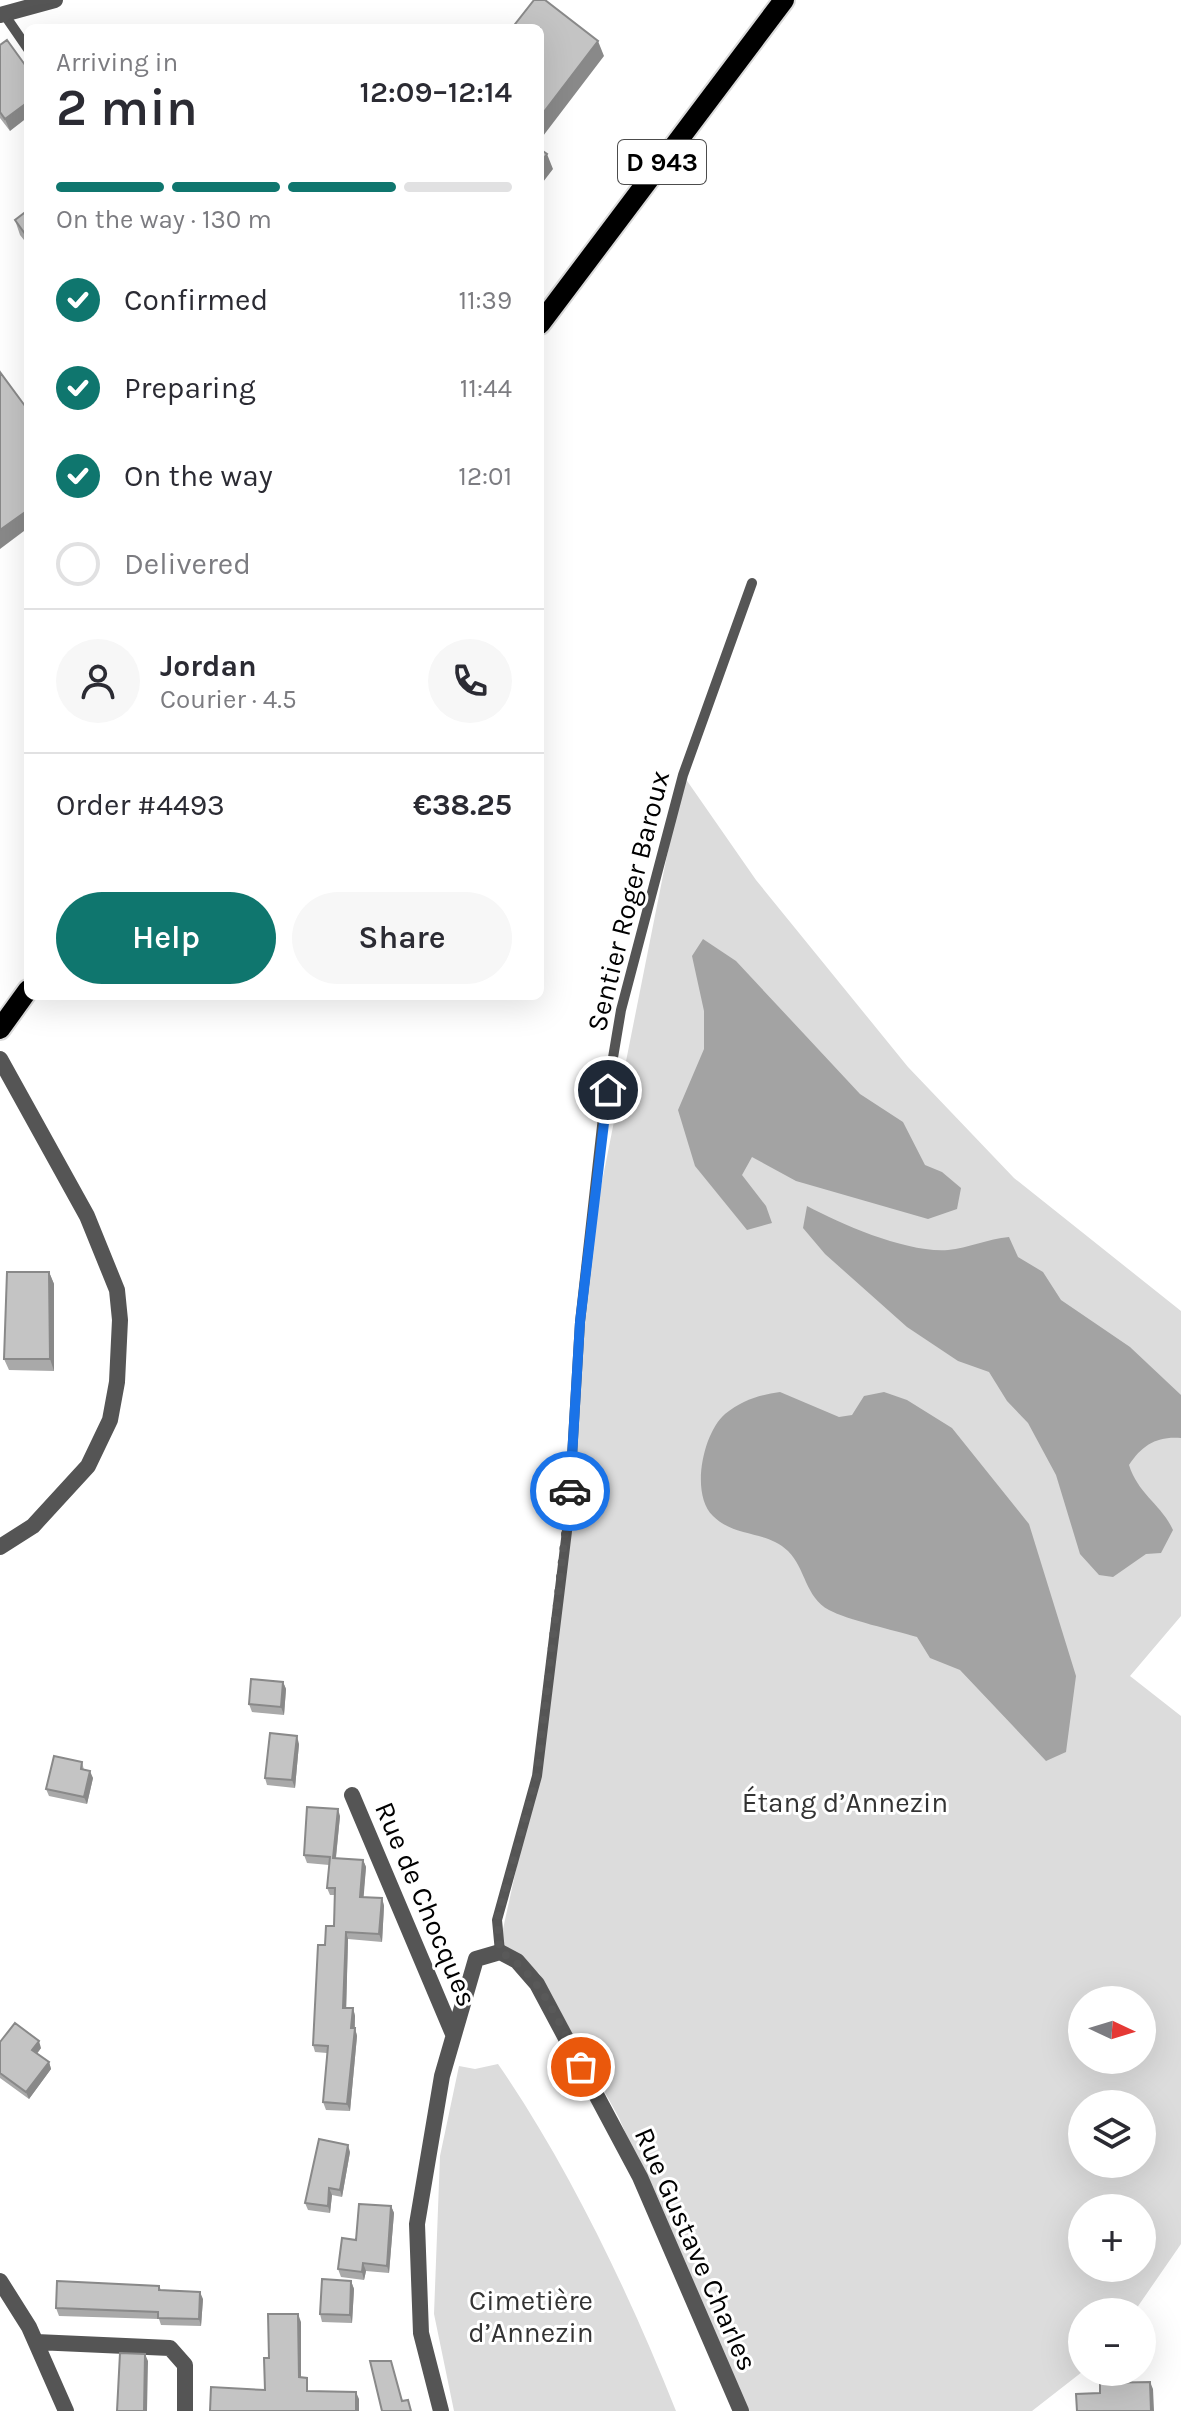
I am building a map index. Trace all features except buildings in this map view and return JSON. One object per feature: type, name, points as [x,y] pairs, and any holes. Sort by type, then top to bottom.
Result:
[{"type":"main road","name":"D 943","points":[[544,319],[784,0]]},
{"type":"main road","points":[[0,1029],[24,996]]},
{"type":"street","points":[[2,15],[55,0]]},
{"type":"street","points":[[0,1059],[14,1079],[87,1216],[117,1290],[120,1320],[117,1382],[110,1420],[88,1466],[33,1526],[0,1547]]},
{"type":"street","name":"Rue de Chocques","points":[[352,1795],[453,2034]]},
{"type":"street","name":"Rue de Chocques","points":[[441,2411],[421,2333],[417,2224],[427,2148],[453,2034],[476,1959],[500,1952]]},
{"type":"street","name":"Rue Gustave Charles","points":[[500,1952],[517,1961],[537,1984],[633,2163],[741,2411]]},
{"type":"street","points":[[0,2281],[36,2342],[66,2411]]},
{"type":"street","points":[[36,2342],[170,2348],[185,2365],[185,2411]]},
{"type":"lane","points":[[2,15],[24,44]]},
{"type":"lane","name":"Sentier Roger Baroux","points":[[500,1952],[497,1920],[537,1776],[568,1523],[580,1322],[603,1117],[621,1010],[683,775],[752,583]]},
{"type":"green space","name":"Étang d’Annezin","points":[[683,775],[756,880],[908,1067],[1014,1178],[1181,1311],[1181,1616],[1130,1676],[1181,1716],[1181,2244],[1156,2280],[1156,2194],[1068,2194],[1068,2282],[1155,2282],[1144,2298],[1068,2298],[1068,2383],[1032,2411],[747,2411],[619,2118],[539,1973],[499,1947],[537,1775],[592,1232]]},
{"type":"green space","name":"Cimetière d’Annezin","points":[[498,2064],[573,2188],[639,2322],[676,2411],[454,2411],[434,2314],[440,2156],[459,2066],[475,2069]]},
{"type":"shaded area","points":[[703,939],[736,961],[860,1094],[903,1122],[925,1165],[942,1172],[961,1188],[957,1209],[928,1219],[796,1181],[752,1157],[742,1175],[766,1206],[772,1223],[747,1230],[695,1166],[678,1110],[704,1049],[704,1011],[692,956]]},
{"type":"shaded area","points":[[807,1206],[857,1229],[932,1250],[948,1250],[1009,1237],[1018,1257],[1043,1272],[1061,1300],[1130,1347],[1181,1395],[1181,1438],[1151,1443],[1129,1465],[1138,1484],[1173,1530],[1161,1553],[1146,1554],[1113,1577],[1099,1575],[1080,1554],[1056,1475],[1028,1423],[1007,1401],[989,1372],[958,1361],[907,1327],[825,1254],[803,1228]]},
{"type":"shaded area","points":[[780,1392],[839,1417],[852,1415],[864,1396],[884,1392],[907,1400],[952,1428],[1029,1524],[1076,1676],[1066,1752],[1046,1761],[960,1670],[930,1658],[917,1637],[829,1610],[815,1598],[788,1551],[770,1540],[731,1528],[713,1516],[706,1506],[701,1479],[705,1449],[717,1423],[738,1405]]},
{"type":"way so far","points":[[570,1491],[537,1776],[497,1920],[500,1952],[517,1961],[537,1984],[581,2067]]},
{"type":"route","points":[[570,1491],[580,1322],[608,1090]]}]
